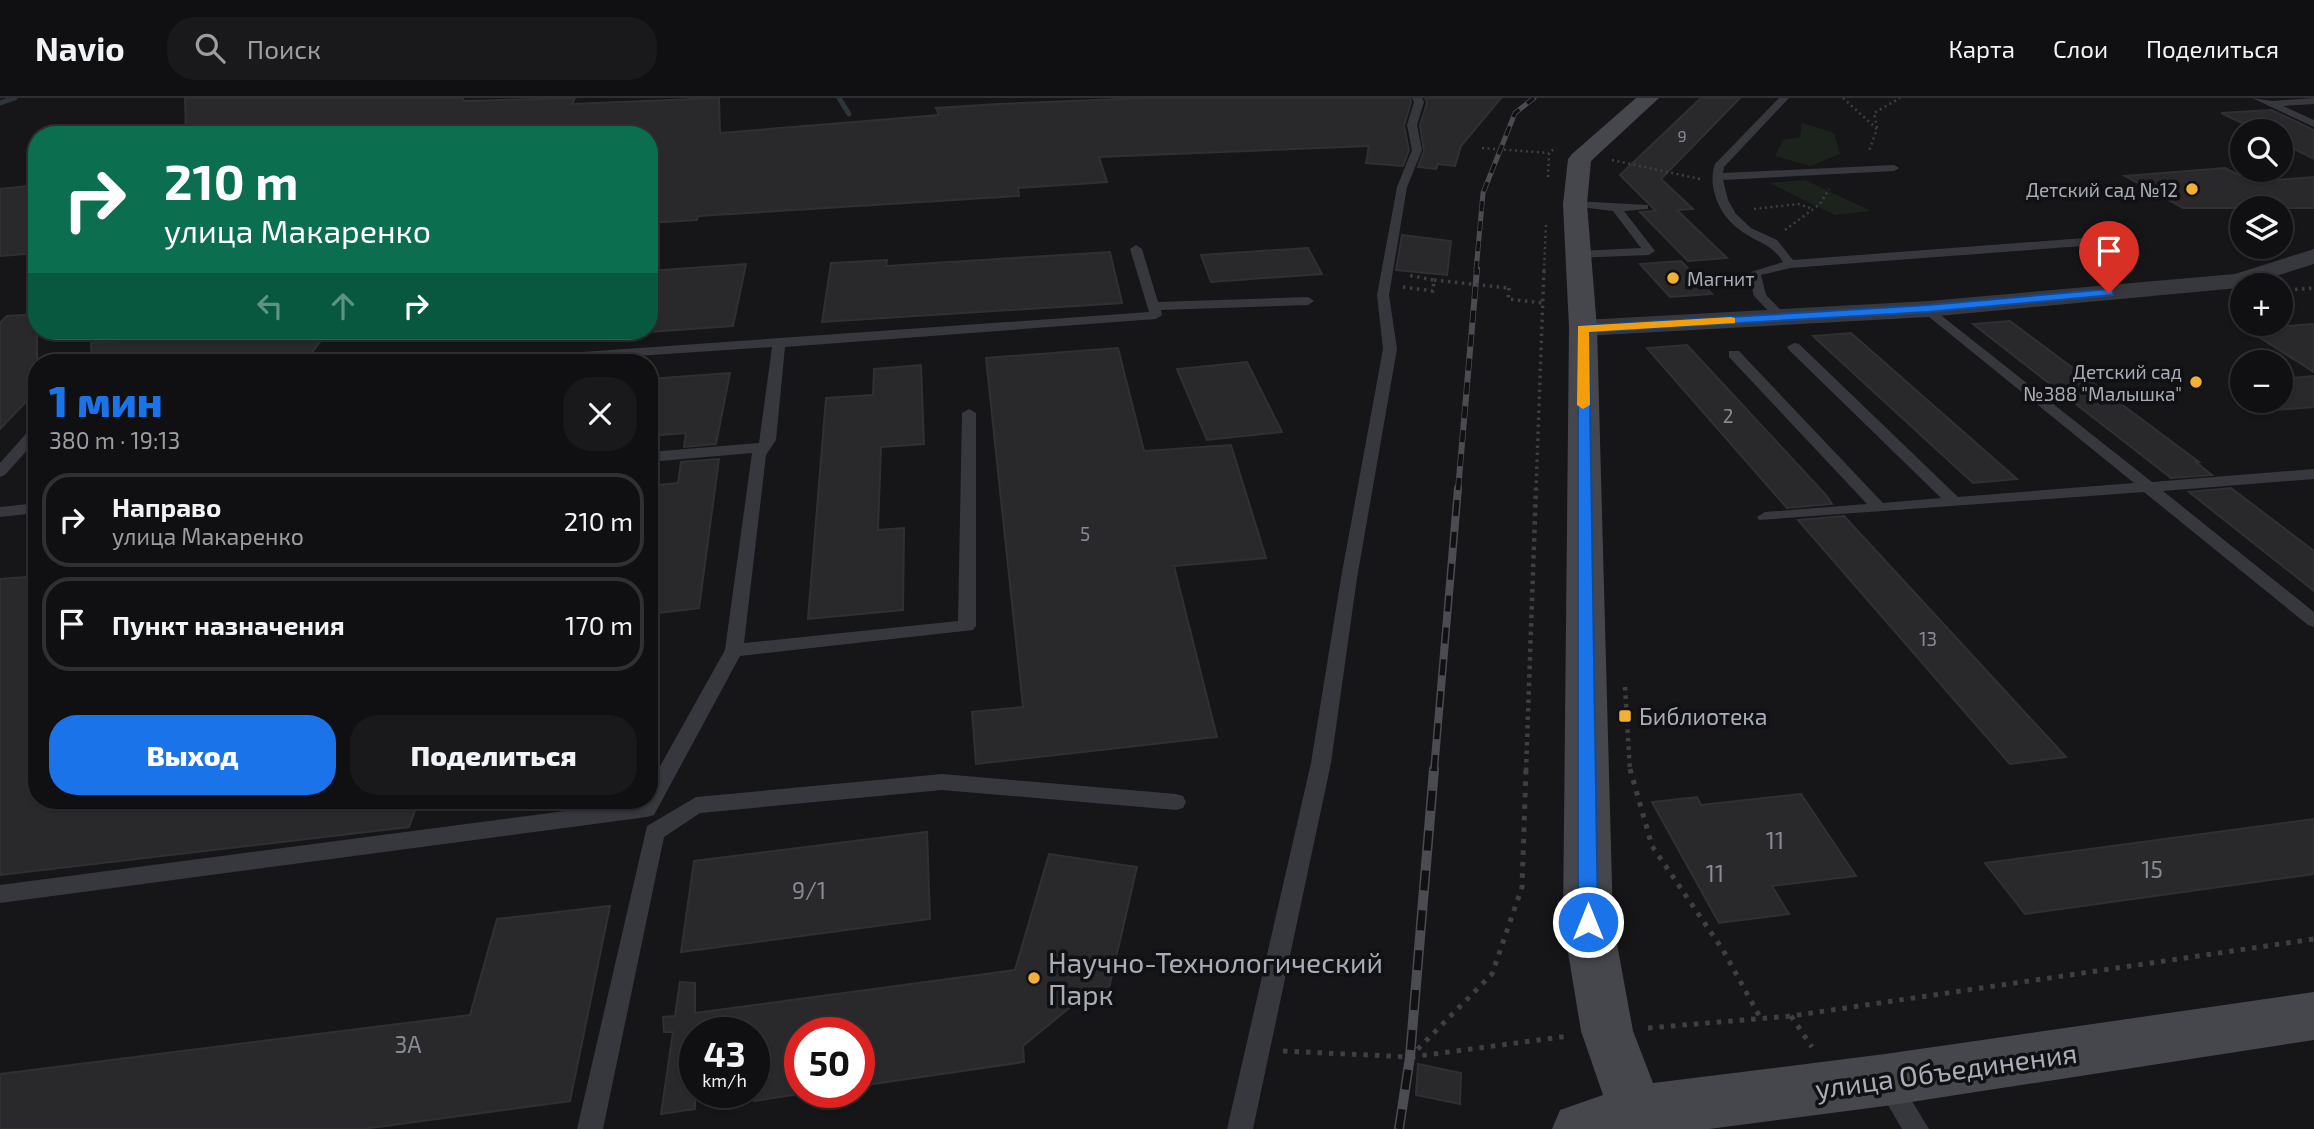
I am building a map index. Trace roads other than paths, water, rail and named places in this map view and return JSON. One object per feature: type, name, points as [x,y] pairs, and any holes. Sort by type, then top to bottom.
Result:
[{"type":"main road","points":[[1636,1112],[1607,1031],[1588,922],[1583,328],[1579,255],[1556,201],[1580,159],[1649,98]]},
{"type":"main road","name":"улица Объединения","points":[[1580,1129],[1636,1112],[1885,1080],[2314,1016]]},
{"type":"street","points":[[1583,328],[1928,309],[2238,281],[2314,256]]},
{"type":"lane","points":[[1240,1129],[1321,763],[1349,578],[1391,349],[1383,295],[1402,187],[1417,150],[1412,125],[1419,102],[1417,98]]},
{"type":"lane","points":[[1784,98],[1719,166],[1717,180],[1724,206],[1743,228],[1775,243],[1790,264]]},
{"type":"lane","points":[[2257,98],[2314,124]]},
{"type":"lane","points":[[2270,104],[2314,101]]},
{"type":"lane","points":[[1717,180],[1894,168]]},
{"type":"lane","points":[[1556,201],[1616,208],[1644,207]]},
{"type":"lane","points":[[1579,255],[1649,251],[1616,208]]},
{"type":"lane","points":[[1783,318],[1760,296],[1754,273],[1790,264],[2123,239]]},
{"type":"lane","points":[[611,354],[1156,315],[1136,248]]},
{"type":"lane","points":[[1153,306],[1308,301]]},
{"type":"lane","points":[[1928,309],[2314,621]]},
{"type":"lane","points":[[658,789],[734,650],[758,455],[769,440],[779,343]]},
{"type":"lane","points":[[1794,347],[1954,502]]},
{"type":"lane","points":[[1734,354],[1879,508]]},
{"type":"lane","points":[[734,650],[967,626],[969,413]]},
{"type":"lane","points":[[0,472],[28,440]]},
{"type":"lane","points":[[658,456],[764,447]]},
{"type":"lane","points":[[1765,517],[2314,474]]},
{"type":"lane","points":[[0,512],[28,510]]},
{"type":"lane","points":[[590,1129],[654,832],[696,805],[942,782],[1176,802]]},
{"type":"lane","points":[[0,894],[647,809]]},
{"type":"lane","points":[[1885,1080],[1916,1129]]},
{"type":"waterway","points":[[0,103],[15,98]]},
{"type":"waterway","points":[[839,98],[849,114]]},
{"type":"railway","points":[[1476,271],[1483,193],[1515,113],[1534,98]]},
{"type":"railway","points":[[1458,490],[1477,269]]},
{"type":"railway","points":[[1434,771],[1458,488]]},
{"type":"railway","points":[[1399,1129],[1410,1057],[1434,769]]},
{"type":"place","name":"Детский сад №12","points":[[2192,189]]},
{"type":"place","name":"Магнит","points":[[1673,278]]},
{"type":"place","name":"Детский сад №388 \"Малышка\"","points":[[2196,382]]},
{"type":"place","name":"Библиотека","points":[[1625,716]]},
{"type":"place","name":"Научно-Технологический Парк","points":[[1034,978]]}]
